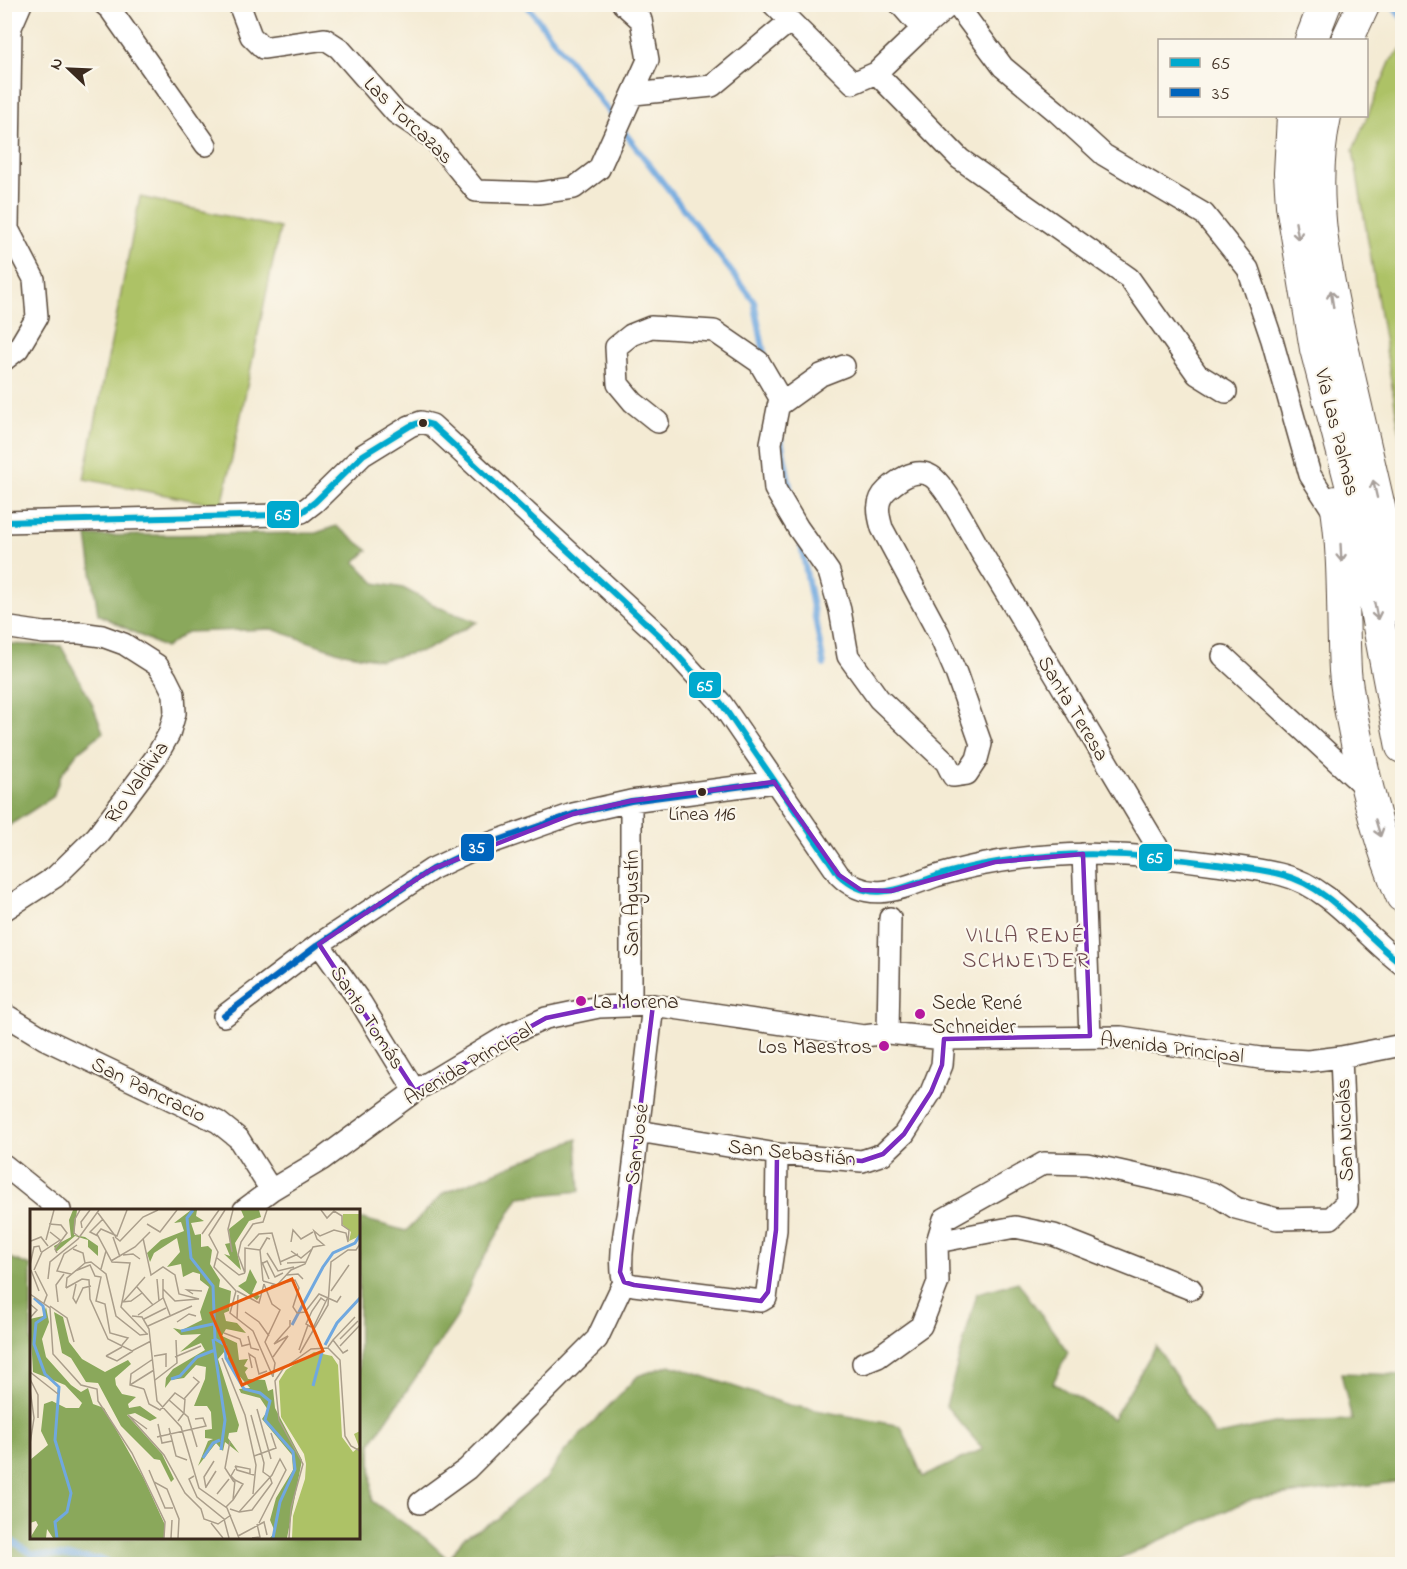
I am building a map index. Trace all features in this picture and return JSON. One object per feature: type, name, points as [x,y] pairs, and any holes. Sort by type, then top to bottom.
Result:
[{"type":"highway","points":[[1311,39],[1325,4]]},
{"type":"highway","points":[[1347,39],[1364,4]]},
{"type":"highway","name":"Vía Las Palmas","points":[[1293,117],[1290,173],[1292,205],[1316,349],[1354,495],[1402,747]]},
{"type":"highway","name":"Vía Las Palmas","points":[[1325,117],[1318,184],[1324,249],[1336,318],[1402,607]]},
{"type":"highway","points":[[1316,349],[1322,421],[1339,520],[1345,673],[1368,790],[1386,853],[1402,896]]},
{"type":"street","points":[[4,360],[18,349],[38,316],[34,279],[8,229],[11,27],[21,4]]},
{"type":"street","points":[[104,4],[110,9],[206,146]]},
{"type":"street","name":"Las Torcazas","points":[[239,4],[251,36],[262,48],[325,39],[339,48],[396,113],[433,138],[476,191],[538,193],[574,188],[599,169],[634,94],[648,60],[641,20],[623,4]]},
{"type":"street","points":[[773,4],[853,83],[876,73],[922,29],[954,4],[1003,68],[1057,112],[1104,155],[1203,214],[1248,269],[1272,340],[1310,475],[1339,520]]},
{"type":"street","points":[[900,4],[922,29]]},
{"type":"street","points":[[634,94],[712,86],[790,21]]},
{"type":"street","points":[[876,73],[960,159],[1129,278],[1197,374],[1226,392]]},
{"type":"street","points":[[658,422],[633,402],[618,384],[616,363],[616,347],[631,335],[651,327],[714,331],[759,363],[780,398],[778,406]]},
{"type":"street","points":[[778,406],[821,375],[844,366]]},
{"type":"street","name":"Santa Teresa","points":[[778,406],[771,443],[775,489],[798,528],[830,572],[840,610],[848,656],[879,699],[946,762],[953,776],[967,774],[976,759],[981,744],[956,673],[939,634],[882,528],[878,504],[884,493],[914,473],[923,473],[932,476],[943,489],[1163,856]]},
{"type":"street","points":[[4,522],[278,515],[302,512],[363,455],[410,426],[421,422],[432,425],[661,637],[721,703],[839,875],[849,885],[872,892],[891,891],[951,871],[995,862],[1046,856],[1083,854],[1163,856],[1270,872],[1299,880],[1317,891],[1354,921],[1402,964]]},
{"type":"street","name":"Río Valdivia","points":[[4,627],[44,633],[80,633],[102,636],[124,644],[157,665],[174,694],[175,713],[169,734],[156,757],[97,836],[55,877],[4,910]]},
{"type":"street","points":[[1223,656],[1368,790]]},
{"type":"street","points":[[224,1016],[319,944],[432,869],[479,847],[573,814],[632,801],[774,782]]},
{"type":"street","name":"San Agustín","points":[[631,1004],[632,801]]},
{"type":"street","points":[[1083,854],[1090,1036]]},
{"type":"street","points":[[888,1033],[890,918]]},
{"type":"street","name":"Santo Tomás","points":[[319,944],[361,1003],[415,1091]]},
{"type":"street","name":"Avenida Principal","points":[[245,1209],[271,1190],[321,1160],[415,1091],[508,1035],[546,1018],[599,1007],[631,1004],[653,1005],[864,1036],[888,1033],[944,1039],[1121,1037],[1260,1058],[1308,1060],[1341,1058],[1402,1045]]},
{"type":"street","name":"San José","points":[[624,1282],[620,1272],[653,1005]]},
{"type":"street","name":"San Pancracio","points":[[4,1014],[45,1039],[218,1122],[238,1138],[271,1190]]},
{"type":"street","name":"San Sebastián","points":[[638,1131],[777,1154],[862,1161],[883,1155],[904,1134],[932,1092],[942,1065],[944,1039]]},
{"type":"street","name":"San Nicolás","points":[[937,1242],[944,1219],[1044,1163],[1087,1164],[1182,1185],[1212,1193],[1236,1208],[1277,1219],[1331,1218],[1347,1202],[1341,1058]]},
{"type":"street","points":[[420,1503],[467,1469],[597,1339],[624,1282],[761,1301],[766,1298],[776,1230],[777,1154]]},
{"type":"street","points":[[4,1165],[59,1209]]},
{"type":"street","points":[[863,1363],[878,1357],[921,1326],[938,1282],[937,1242],[1015,1227],[1054,1235],[1191,1289]]},
{"type":"highlighted area","points":[[774,782],[839,875],[861,890],[891,891],[995,862],[1083,854],[1090,1036],[944,1039],[942,1065],[931,1092],[904,1134],[883,1154],[862,1161],[777,1154],[776,1230],[768,1292],[761,1301],[634,1285],[624,1282],[620,1272],[653,1005],[599,1007],[546,1018],[415,1091],[319,944],[432,869],[573,814],[631,801]]},
{"type":"green space","points":[[1402,48],[1402,447],[1353,150],[1391,60]]},
{"type":"green space","points":[[140,197],[280,228],[222,506],[84,479]]},
{"type":"green space","points":[[336,526],[368,550],[355,562],[375,583],[403,588],[438,607],[477,622],[426,650],[381,660],[339,652],[272,629],[187,632],[165,648],[98,614],[87,536],[316,533]]},
{"type":"green space","points":[[5,644],[61,646],[91,701],[103,732],[77,753],[61,775],[53,797],[5,828]]},
{"type":"green space","points":[[577,1139],[580,1191],[519,1197],[476,1271],[457,1317],[371,1443],[372,1501],[425,1538],[449,1560],[463,1538],[499,1518],[515,1501],[546,1479],[564,1452],[638,1376],[670,1365],[789,1405],[901,1426],[923,1477],[983,1449],[946,1406],[977,1293],[1018,1282],[1068,1352],[1053,1383],[1113,1419],[1156,1346],[1215,1436],[1279,1422],[1352,1420],[1341,1373],[1402,1375],[1402,1481],[1252,1499],[1107,1564],[5,1564],[5,1256],[30,1266],[30,1539],[360,1539],[360,1218],[406,1231],[444,1193]]},
{"type":"waterway","points":[[526,4],[616,121]]},
{"type":"waterway","points":[[1392,4],[1402,18]]},
{"type":"waterway","points":[[622,129],[754,301],[765,358]]},
{"type":"waterway","points":[[781,439],[793,503]]},
{"type":"waterway","points":[[801,545],[824,665]]},
{"type":"waterway","points":[[4,1536],[32,1554],[99,1559],[109,1564]]},
{"type":"waterway","points":[[1366,1564],[1402,1564]]},
{"type":"transit line","name":"65","points":[[4,522],[278,515],[302,512],[363,455],[410,426],[421,422],[432,425],[661,637],[721,703],[839,875],[850,884],[862,890],[886,891],[980,865],[1068,855],[1157,857],[1249,868],[1283,875],[1316,890],[1332,901],[1402,964]]},
{"type":"transit line","name":"35","points":[[224,1016],[319,944],[432,869],[479,847],[573,814],[631,801],[774,782]]},
{"type":"place","name":"Línea 116","points":[[702,792]]},
{"type":"place","name":"La Morena","points":[[581,1001]]},
{"type":"place","name":"Sede René Schneider","points":[[920,1014]]},
{"type":"place","name":"Los Maestros","points":[[884,1046]]},
{"type":"district","name":"VILLA RENÉ SCHNEIDER","points":[[1026,946]]}]
